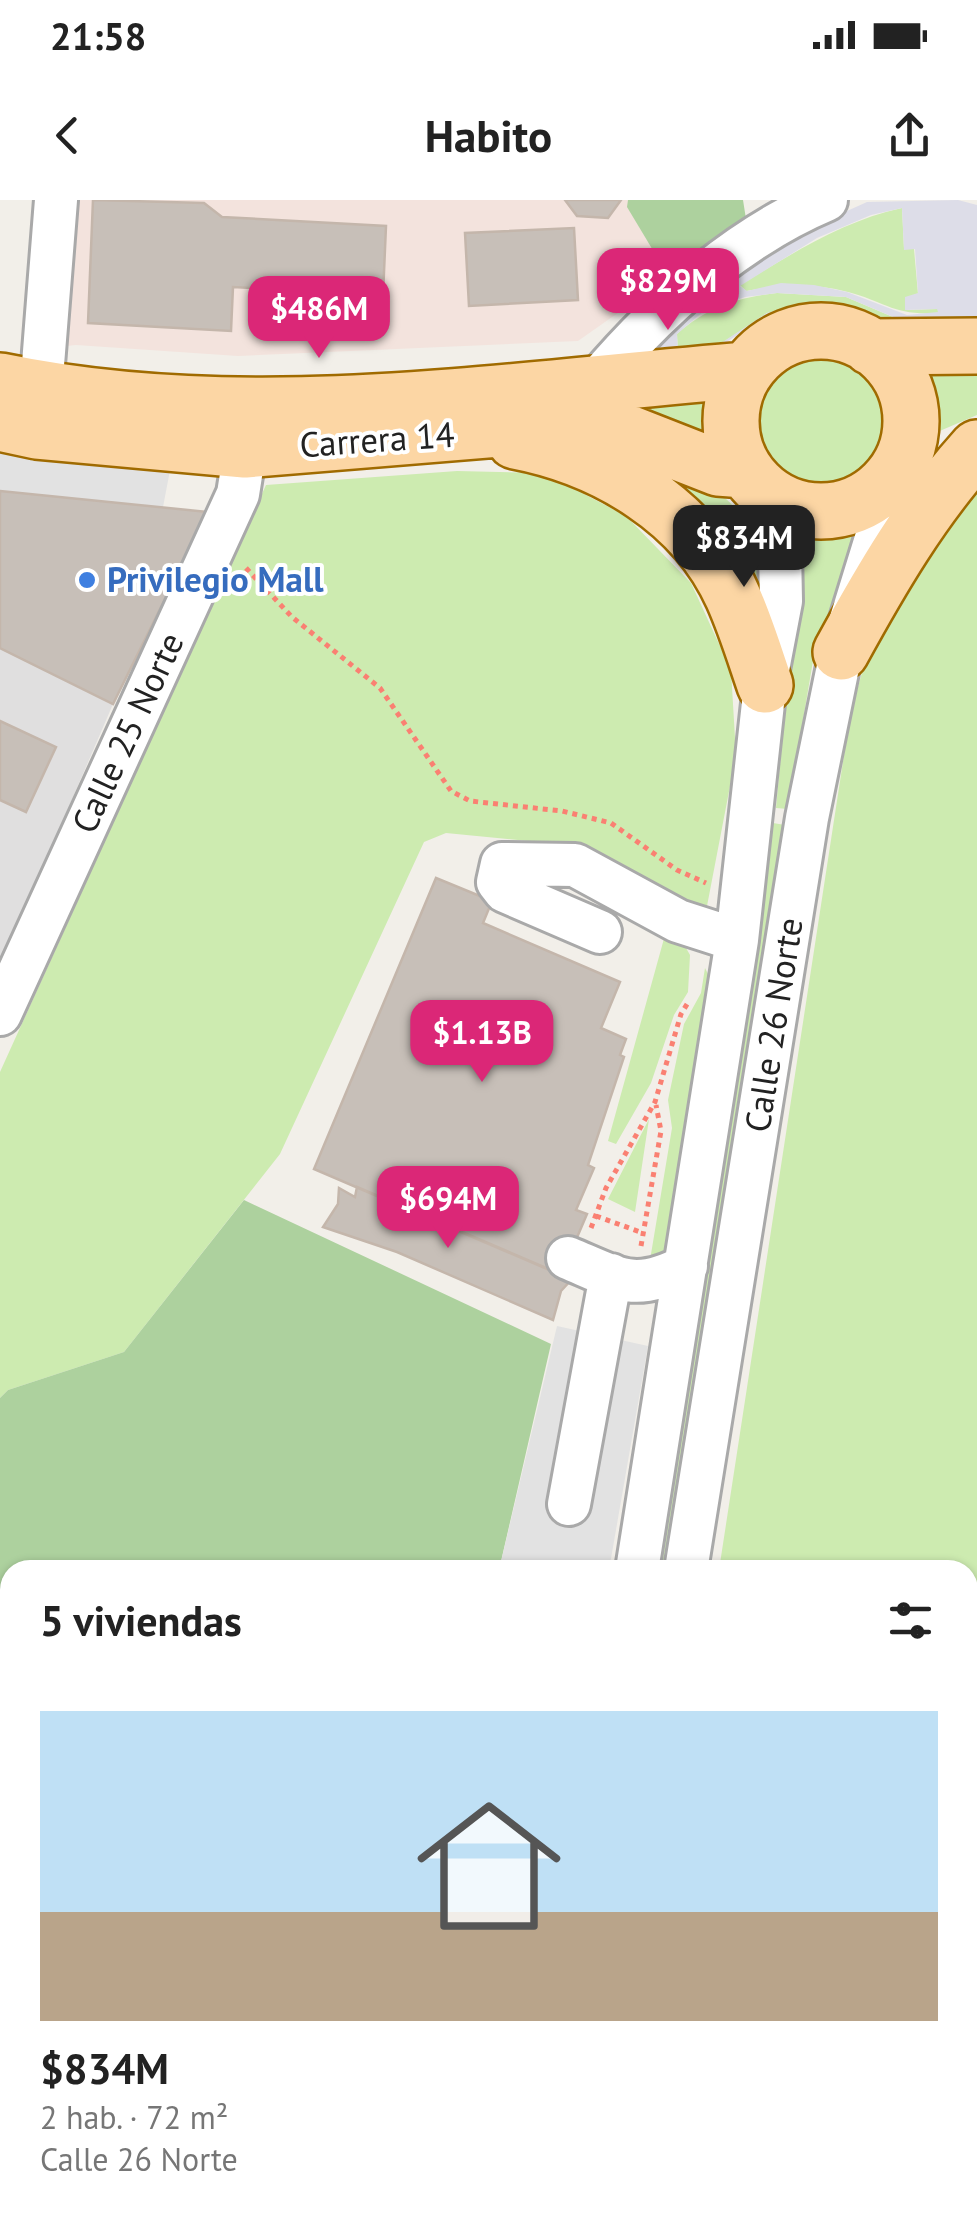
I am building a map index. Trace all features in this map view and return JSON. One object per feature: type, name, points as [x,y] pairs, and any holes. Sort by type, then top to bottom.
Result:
[{"type":"main road","points":[[889,479],[908,440],[909,405],[896,372],[872,347],[839,333],[804,332],[772,345],[747,370],[738,385],[731,420],[758,482],[785,504],[820,511],[854,504],[889,479],[977,431]]},
{"type":"main road","points":[[872,347],[977,346]]},
{"type":"main road","name":"Carrera 14","points":[[20,406],[92,398],[245,408],[456,396],[747,370]]},
{"type":"main road","name":"Carrera 14","points":[[20,406],[245,450],[478,434],[598,421],[758,482]]},
{"type":"main road","points":[[478,434],[542,446],[598,466],[640,490],[685,527],[712,558],[732,595],[765,685]]},
{"type":"main road","points":[[840,652],[895,554],[942,487],[977,448]]},
{"type":"street","points":[[20,406],[56,200]]},
{"type":"street","points":[[596,382],[643,327],[736,251],[826,200]]},
{"type":"street","name":"Calle 25 Norte","points":[[0,1014],[238,494],[245,450]]},
{"type":"street","name":"Calle 26 Norte","points":[[688,1560],[807,818],[840,652],[878,532],[889,479]]},
{"type":"street","name":"Calle 26 Norte","points":[[639,1560],[736,940],[765,685],[781,600],[780,549],[758,482]]},
{"type":"street","points":[[600,932],[505,892],[498,882],[502,864],[575,866],[678,921],[736,940]]},
{"type":"street","points":[[569,1504],[597,1270],[663,1279],[686,1266]]},
{"type":"path","points":[[222,529],[244,567],[270,594],[380,688],[451,791],[483,804],[562,811],[611,823],[702,883],[744,881]]},
{"type":"path","points":[[597,1270],[596,1216],[606,1188],[656,1102],[681,1014],[695,992]]},
{"type":"path","points":[[597,1270],[643,1234],[661,1130],[656,1102]]},
{"type":"path","points":[[596,1216],[643,1234]]},
{"type":"shaded area","points":[[33,200],[628,200],[628,208],[669,277],[578,341],[238,356],[76,345],[20,351]]},
{"type":"shaded area","points":[[958,200],[977,205],[977,322],[915,329],[811,304],[767,315],[716,349],[656,356],[652,342],[669,326],[788,242],[867,202]],"holes":[[[902,208],[904,250],[915,249],[918,293],[905,297],[905,310],[938,312],[907,315],[847,292],[814,285],[781,283],[747,291],[740,286],[817,238],[871,215]],[[777,293],[846,297],[905,322],[811,302],[767,313],[715,347],[678,353],[677,334],[704,311],[745,297]]]},
{"type":"shaded area","points":[[0,447],[171,465],[163,507],[0,491]]},
{"type":"shaded area","points":[[0,648],[113,704],[0,967]]},
{"type":"shaded area","points":[[557,1326],[648,1346],[611,1560],[501,1560]]},
{"type":"green space","points":[[628,200],[743,200],[746,219],[669,277],[627,207]]},
{"type":"green space","points":[[902,208],[904,249],[914,249],[918,294],[906,310],[938,309],[938,313],[900,310],[822,287],[746,291],[740,285],[838,230]]},
{"type":"green space","points":[[777,293],[846,297],[914,326],[811,302],[767,313],[716,347],[678,353],[677,334],[711,310]]},
{"type":"green space","points":[[820,351],[847,356],[870,371],[885,394],[890,421],[885,448],[870,471],[847,486],[820,491],[793,486],[770,471],[755,448],[750,421],[755,394],[770,371],[793,356]]},
{"type":"green space","points":[[977,362],[977,415],[935,433],[929,429],[927,399],[918,368]]},
{"type":"green space","points":[[712,394],[711,439],[602,404]]},
{"type":"green space","points":[[587,439],[678,470],[701,481],[737,510],[748,529],[755,557],[761,606]]},
{"type":"green space","points":[[457,471],[544,473],[626,516],[691,583],[731,670],[736,755],[707,906],[681,912],[558,844],[446,833],[424,842],[280,1154],[124,1352],[8,1390],[0,1398],[0,1072],[266,485]]},
{"type":"green space","points":[[977,490],[977,1560],[721,1560],[850,716],[875,625],[916,550]]},
{"type":"green space","points":[[857,526],[862,529],[814,655],[788,809],[776,808],[801,537],[809,532]]},
{"type":"green space","points":[[773,823],[785,825],[669,1560],[656,1560]]},
{"type":"green space","points":[[665,935],[682,941],[690,955],[688,992],[674,1015],[651,1083],[616,1144],[608,1141]]},
{"type":"green space","points":[[705,968],[717,992],[668,1256],[650,1260],[672,1128],[668,1100],[684,1024],[701,993]]},
{"type":"green space","points":[[649,1119],[635,1212],[608,1199]]},
{"type":"green space","points":[[244,1200],[551,1344],[501,1560],[0,1560],[0,1398],[8,1390],[124,1352]]},
{"type":"building","points":[[93,200],[204,203],[222,217],[386,226],[383,295],[233,287],[231,331],[88,323]]},
{"type":"building","points":[[565,200],[621,200],[608,218],[577,216]]},
{"type":"building","points":[[574,228],[578,300],[469,306],[465,233]]},
{"type":"building","name":"Privilegio Mall","points":[[0,491],[208,512],[113,704],[0,648]]},
{"type":"building","points":[[0,721],[56,747],[26,812],[0,800]]},
{"type":"building","points":[[436,878],[492,901],[483,923],[620,982],[601,1028],[626,1039],[620,1055],[624,1057],[588,1165],[594,1168],[576,1210],[587,1214],[561,1275],[314,1169]]},
{"type":"building","points":[[357,1187],[572,1279],[561,1291],[553,1320],[397,1252],[323,1227],[338,1204],[339,1188],[355,1197]]},
{"type":"place","name":"Privilegio Mall","points":[[87,580]]}]
